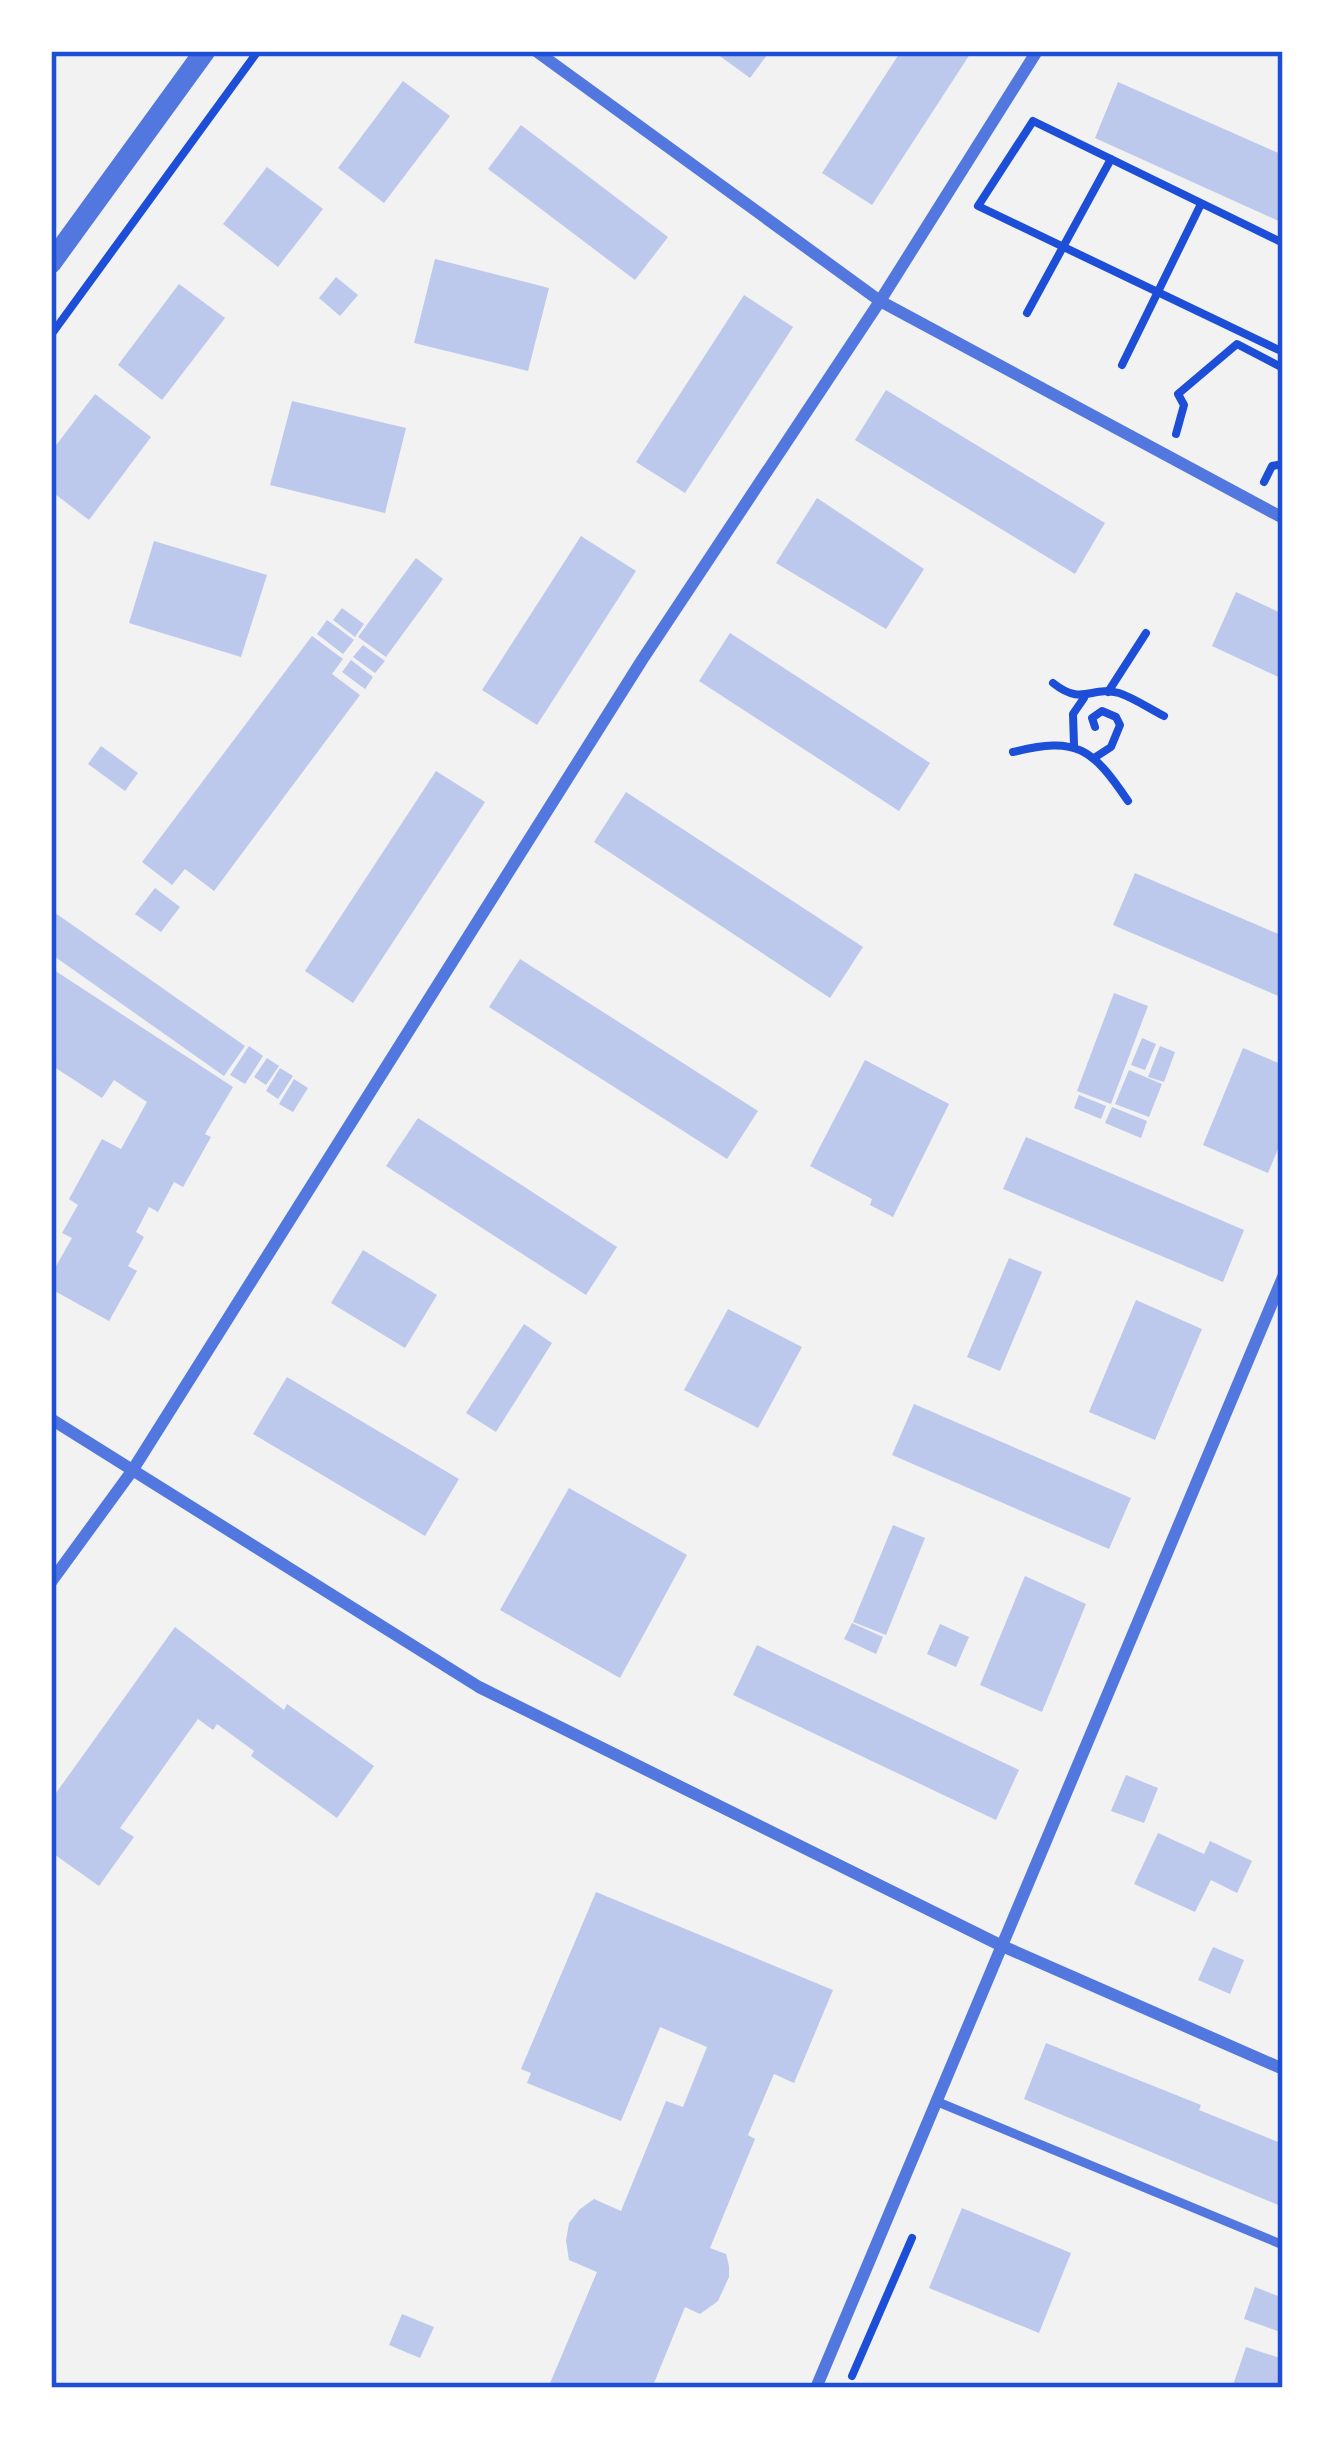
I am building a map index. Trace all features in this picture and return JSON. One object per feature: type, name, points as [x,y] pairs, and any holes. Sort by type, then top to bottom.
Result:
[{"type":"street","points":[[51,263],[206,51]]},
{"type":"street","points":[[536,51],[880,302],[1283,518]]},
{"type":"street","points":[[51,1582],[132,1471],[642,660],[880,302],[1037,51]]},
{"type":"street","points":[[816,2388],[1283,1277]]},
{"type":"street","points":[[51,1419],[479,1688],[1000,1945],[1283,2069]]},
{"type":"lane","points":[[938,2102],[1283,2245]]},
{"type":"path","points":[[51,335],[258,51]]},
{"type":"path","points":[[1171,441],[1184,406],[1178,394],[1237,344],[1279,365],[1282,349],[978,206],[1033,122],[1283,243]]},
{"type":"path","points":[[1028,313],[1111,159]]},
{"type":"path","points":[[1122,365],[1201,204]]},
{"type":"path","points":[[1244,479],[1262,488],[1272,466],[1283,464]]},
{"type":"path","points":[[1108,692],[1146,633]]},
{"type":"path","points":[[1053,683],[1068,695],[1116,692],[1164,716]]},
{"type":"path","points":[[1074,746],[1073,714],[1085,696]]},
{"type":"path","points":[[1094,728],[1092,718],[1102,711],[1116,717],[1120,725],[1111,747],[1094,758]]},
{"type":"path","points":[[1013,752],[1039,745],[1074,746],[1094,758],[1128,801]]},
{"type":"path","points":[[847,2388],[912,2238]]},
{"type":"building","points":[[713,51],[770,51],[750,78]]},
{"type":"building","points":[[901,51],[972,51],[872,205],[822,173]]},
{"type":"building","points":[[403,81],[450,116],[384,203],[338,168]]},
{"type":"building","points":[[1118,82],[1283,155],[1283,223],[1095,138]]},
{"type":"building","points":[[521,125],[668,237],[635,280],[488,169]]},
{"type":"building","points":[[267,167],[323,209],[278,267],[223,224]]},
{"type":"building","points":[[435,259],[549,288],[528,371],[414,343]]},
{"type":"building","points":[[336,277],[358,295],[340,316],[319,298]]},
{"type":"building","points":[[179,284],[225,318],[162,400],[118,365]]},
{"type":"building","points":[[744,295],[793,327],[685,493],[636,462]]},
{"type":"building","points":[[886,390],[1105,523],[1075,574],[855,440]]},
{"type":"building","points":[[95,394],[151,437],[89,520],[51,491],[51,452]]},
{"type":"building","points":[[292,401],[406,428],[385,513],[270,485]]},
{"type":"building","points":[[817,498],[924,569],[886,629],[776,563]]},
{"type":"building","points":[[581,536],[636,571],[537,725],[482,690]]},
{"type":"building","points":[[154,541],[267,575],[241,657],[129,623]]},
{"type":"building","points":[[416,558],[443,579],[386,657],[358,637]]},
{"type":"building","points":[[1236,592],[1283,614],[1283,679],[1212,646]]},
{"type":"building","points":[[342,608],[364,624],[355,637],[333,620]]},
{"type":"building","points":[[327,620],[354,640],[343,654],[317,634]]},
{"type":"building","points":[[730,633],[930,763],[899,811],[699,681]]},
{"type":"building","points":[[312,636],[343,659],[332,674],[360,695],[214,891],[185,869],[172,885],[142,862]]},
{"type":"building","points":[[363,645],[385,661],[375,673],[353,657]]},
{"type":"building","points":[[351,660],[373,677],[365,689],[342,672]]},
{"type":"building","points":[[101,746],[138,773],[125,791],[88,764]]},
{"type":"building","points":[[436,771],[485,802],[353,1003],[305,971]]},
{"type":"building","points":[[626,792],[863,947],[830,998],[594,842]]},
{"type":"building","points":[[1135,873],[1283,936],[1283,998],[1113,925]]},
{"type":"building","points":[[155,888],[180,907],[161,932],[135,914]]},
{"type":"building","points":[[51,910],[245,1046],[224,1076],[51,954]]},
{"type":"building","points":[[520,959],[758,1111],[727,1159],[489,1007]]},
{"type":"building","points":[[51,968],[233,1087],[205,1134],[211,1137],[183,1187],[174,1182],[158,1212],[149,1207],[136,1232],[144,1237],[128,1266],[137,1271],[109,1321],[51,1289],[51,1275],[72,1238],[62,1233],[78,1205],[69,1199],[102,1139],[121,1149],[147,1102],[114,1080],[102,1098],[51,1065]]},
{"type":"building","points":[[1114,993],[1148,1006],[1111,1104],[1077,1091]]},
{"type":"building","points":[[1142,1038],[1156,1044],[1145,1070],[1131,1065]]},
{"type":"building","points":[[249,1046],[263,1056],[245,1084],[230,1075]]},
{"type":"building","points":[[1160,1046],[1175,1052],[1164,1082],[1148,1077]]},
{"type":"building","points":[[1243,1048],[1283,1065],[1283,1137],[1268,1173],[1203,1145]]},
{"type":"building","points":[[267,1058],[279,1066],[266,1085],[254,1077]]},
{"type":"building","points":[[865,1060],[949,1104],[893,1217],[870,1205],[872,1199],[810,1166]]},
{"type":"building","points":[[280,1068],[293,1076],[278,1099],[266,1091]]},
{"type":"building","points":[[1129,1070],[1162,1084],[1149,1117],[1115,1104]]},
{"type":"building","points":[[294,1079],[308,1088],[293,1112],[279,1104]]},
{"type":"building","points":[[1079,1095],[1106,1106],[1101,1119],[1074,1108]]},
{"type":"building","points":[[1112,1107],[1147,1121],[1141,1138],[1105,1123]]},
{"type":"building","points":[[418,1118],[617,1247],[586,1295],[386,1166]]},
{"type":"building","points":[[1026,1137],[1244,1230],[1223,1282],[1003,1189]]},
{"type":"building","points":[[363,1250],[437,1295],[405,1348],[331,1303]]},
{"type":"building","points":[[1009,1258],[1042,1272],[1000,1371],[967,1357]]},
{"type":"building","points":[[1136,1300],[1202,1329],[1155,1440],[1089,1412]]},
{"type":"building","points":[[728,1309],[802,1347],[758,1428],[684,1390]]},
{"type":"building","points":[[524,1324],[552,1343],[496,1432],[466,1413]]},
{"type":"building","points":[[287,1377],[459,1479],[425,1536],[253,1434]]},
{"type":"building","points":[[914,1404],[1131,1498],[1109,1549],[892,1455]]},
{"type":"building","points":[[569,1488],[687,1555],[620,1678],[500,1610]]},
{"type":"building","points":[[893,1525],[925,1538],[886,1635],[853,1622]]},
{"type":"building","points":[[1025,1576],[1086,1604],[1042,1712],[980,1685]]},
{"type":"building","points":[[852,1623],[883,1637],[876,1654],[844,1639]]},
{"type":"building","points":[[940,1624],[969,1637],[956,1667],[927,1654]]},
{"type":"building","points":[[175,1627],[284,1710],[287,1704],[374,1766],[337,1818],[251,1756],[254,1751],[217,1724],[213,1730],[198,1719],[120,1828],[134,1837],[99,1886],[51,1852],[51,1800]]},
{"type":"building","points":[[757,1645],[1019,1770],[996,1820],[733,1695]]},
{"type":"building","points":[[1126,1775],[1158,1788],[1144,1823],[1111,1811]]},
{"type":"building","points":[[1158,1833],[1204,1854],[1210,1841],[1252,1861],[1237,1893],[1211,1880],[1195,1912],[1134,1884]]},
{"type":"building","points":[[596,1892],[833,1990],[794,2083],[774,2074],[748,2135],[755,2139],[710,2248],[726,2254],[729,2277],[718,2301],[700,2314],[685,2307],[652,2388],[548,2388],[597,2272],[569,2260],[569,2223],[594,2199],[621,2211],[666,2101],[683,2107],[707,2047],[660,2027],[621,2121],[527,2083],[531,2073],[521,2069]]},
{"type":"building","points":[[1213,1947],[1244,1960],[1230,1994],[1198,1980]]},
{"type":"building","points":[[1046,2043],[1201,2105],[1199,2110],[1283,2144],[1283,2207],[1024,2099]]},
{"type":"building","points":[[962,2208],[1071,2253],[1039,2333],[929,2288]]},
{"type":"building","points":[[1255,2287],[1283,2298],[1283,2333],[1244,2319]]},
{"type":"building","points":[[402,2314],[434,2327],[420,2358],[389,2345]]},
{"type":"building","points":[[1246,2347],[1283,2359],[1283,2388],[1232,2388]]}]
